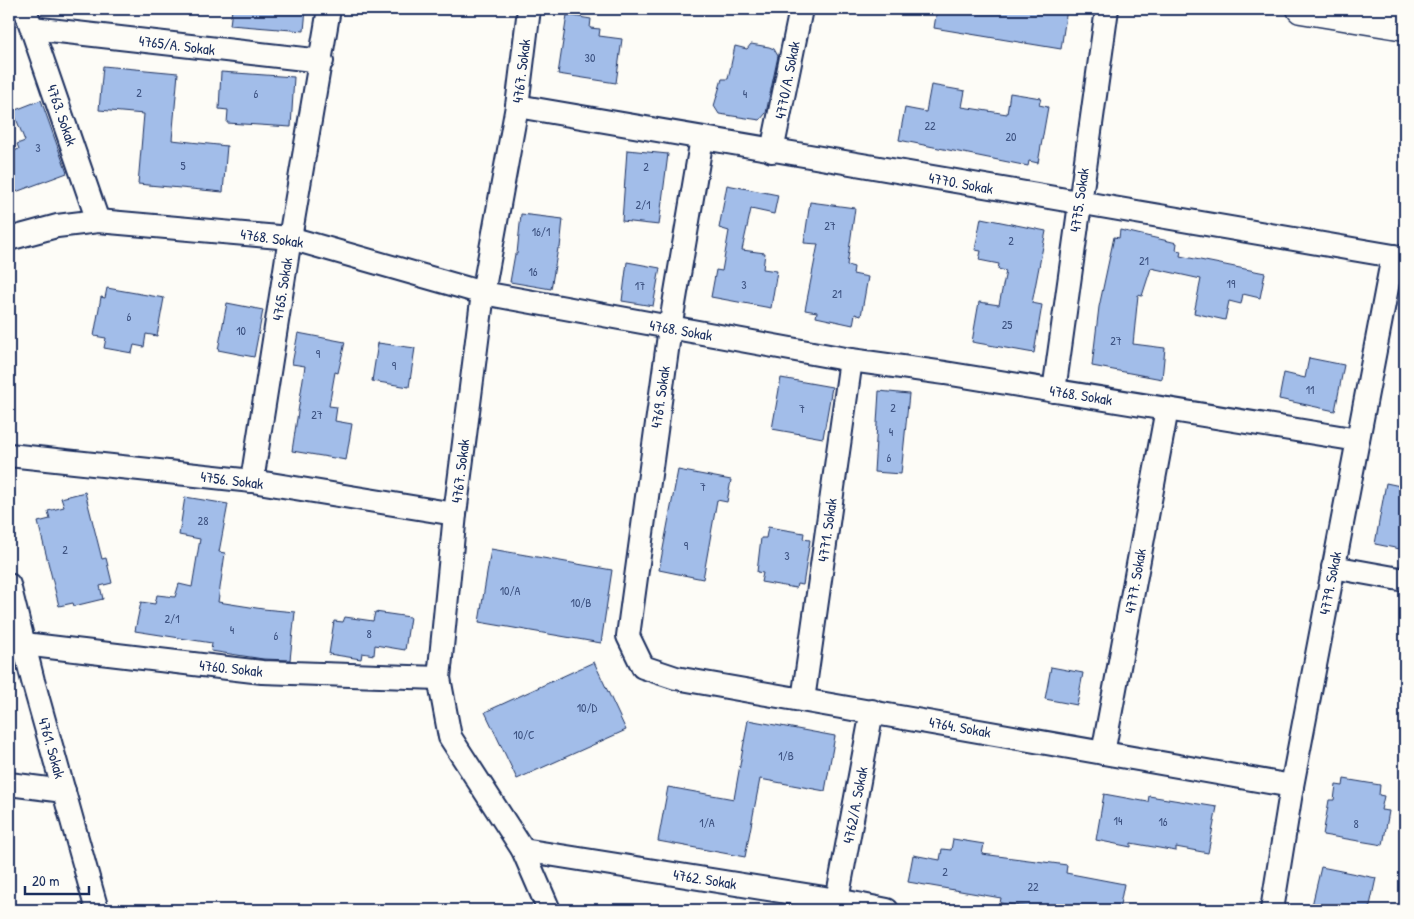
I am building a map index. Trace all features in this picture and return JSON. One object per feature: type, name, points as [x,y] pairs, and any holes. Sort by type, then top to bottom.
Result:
[{"type":"main road","points":[[1301,9],[1405,26]]},
{"type":"street","name":"4765. Sokak","points":[[252,481],[290,238],[330,9]]},
{"type":"street","name":"4767. Sokak","points":[[529,9],[517,106],[483,293],[454,514],[439,678],[450,737],[523,850],[549,910]]},
{"type":"street","name":"4770/A. Sokak","points":[[772,150],[801,9]]},
{"type":"street","name":"4775. Sokak","points":[[1054,391],[1078,202],[1106,9]]},
{"type":"street","name":"4765/A. Sokak","points":[[29,18],[322,61]]},
{"type":"street","name":"4763. Sokak","points":[[29,18],[98,222]]},
{"type":"street","name":"4770. Sokak","points":[[517,106],[1399,257]]},
{"type":"street","name":"4769. Sokak","points":[[635,654],[628,636],[670,328],[702,138]]},
{"type":"street","name":"4768. Sokak","points":[[9,239],[57,226],[98,222],[290,238],[483,293],[851,360],[1358,440]]},
{"type":"street","name":"4779. Sokak","points":[[1272,910],[1292,786],[1333,567],[1358,440],[1399,257]]},
{"type":"street","name":"4771. Sokak","points":[[803,700],[851,360]]},
{"type":"street","name":"4777. Sokak","points":[[1104,753],[1167,409]]},
{"type":"street","name":"4756. Sokak","points":[[9,455],[252,481],[454,514]]},
{"type":"street","points":[[1333,567],[1405,580]]},
{"type":"street","name":"4761. Sokak","points":[[9,585],[97,910]]},
{"type":"street","name":"4760. Sokak","points":[[24,644],[262,672],[439,678]]},
{"type":"street","name":"4764. Sokak","points":[[635,654],[643,667],[676,678],[1292,786]]},
{"type":"street","name":"4762/A. Sokak","points":[[837,900],[872,711]]},
{"type":"street","points":[[9,784],[64,790]]},
{"type":"street","name":"4762. Sokak","points":[[523,850],[837,900],[887,910]]},
{"type":"building","points":[[232,9],[306,9],[304,31],[230,25]]},
{"type":"building","points":[[937,9],[1067,9],[1061,49],[934,28]]},
{"type":"building","points":[[567,15],[591,19],[590,28],[600,29],[599,36],[622,39],[616,83],[558,74]]},
{"type":"building","points":[[751,44],[774,49],[778,56],[766,113],[760,120],[719,114],[714,106],[722,79],[728,79],[735,46],[747,49]]},
{"type":"building","points":[[103,66],[178,73],[172,140],[227,146],[223,192],[138,184],[144,114],[99,110]]},
{"type":"building","points":[[221,72],[294,77],[291,127],[227,123],[228,110],[219,109]]},
{"type":"building","points":[[931,85],[965,91],[962,107],[1007,114],[1010,93],[1041,98],[1039,105],[1048,107],[1038,163],[1029,161],[1028,166],[899,140],[905,108],[926,112]]},
{"type":"building","points":[[41,100],[67,173],[13,193],[9,181],[9,153],[19,149],[17,144],[25,141],[13,111]]},
{"type":"building","points":[[627,150],[668,154],[659,225],[622,221]]},
{"type":"building","points":[[727,185],[778,195],[774,214],[751,209],[742,250],[765,253],[763,269],[777,271],[771,308],[711,297],[716,270],[722,271],[729,231],[719,228]]},
{"type":"building","points":[[810,202],[855,208],[847,265],[854,267],[853,274],[868,277],[861,316],[855,314],[853,325],[816,317],[817,312],[805,310],[818,244],[804,243]]},
{"type":"building","points":[[521,214],[563,219],[560,248],[558,248],[551,289],[510,282],[515,254],[517,254]]},
{"type":"building","points":[[981,218],[1046,231],[1032,303],[1042,305],[1034,353],[972,342],[979,302],[999,305],[1006,271],[998,269],[999,264],[979,260],[981,251],[975,250]]},
{"type":"building","points":[[1120,230],[1177,243],[1176,250],[1181,251],[1180,256],[1265,273],[1260,298],[1243,294],[1241,304],[1229,301],[1225,320],[1194,313],[1201,279],[1151,268],[1142,296],[1138,295],[1133,344],[1165,348],[1162,379],[1092,366],[1099,307],[1114,237],[1119,238]]},
{"type":"building","points":[[627,262],[660,268],[653,306],[622,301]]},
{"type":"building","points":[[107,288],[164,298],[157,336],[146,334],[144,347],[134,345],[132,353],[104,348],[106,338],[94,336],[101,297],[105,298]]},
{"type":"building","points":[[227,303],[263,310],[254,357],[218,350]]},
{"type":"building","points":[[298,333],[345,342],[338,373],[335,372],[329,406],[337,407],[335,421],[352,424],[346,460],[292,451],[305,366],[292,364]]},
{"type":"building","points":[[378,343],[415,348],[409,387],[372,381]]},
{"type":"building","points":[[1309,358],[1344,365],[1335,411],[1279,399],[1284,373],[1305,378]]},
{"type":"building","points":[[781,378],[832,387],[823,438],[772,429]]},
{"type":"building","points":[[879,391],[909,394],[901,474],[874,472]]},
{"type":"building","points":[[678,470],[731,480],[727,502],[717,500],[703,579],[659,570]]},
{"type":"building","points":[[1386,483],[1405,487],[1405,550],[1375,544]]},
{"type":"building","points":[[85,492],[102,559],[106,558],[112,583],[100,586],[103,599],[74,606],[73,603],[59,606],[38,522],[50,519],[48,511],[64,507],[61,498]]},
{"type":"building","points":[[185,497],[228,504],[219,552],[225,553],[218,602],[295,612],[290,660],[263,659],[211,651],[212,643],[135,631],[141,602],[155,604],[157,595],[175,597],[179,584],[192,587],[200,539],[179,535]]},
{"type":"building","points":[[768,527],[804,533],[803,539],[810,540],[803,585],[797,584],[796,588],[761,582],[763,573],[757,572],[761,538],[766,538]]},
{"type":"building","points":[[491,549],[612,570],[601,643],[479,622]]},
{"type":"building","points":[[375,612],[410,617],[405,650],[375,645],[374,655],[362,653],[361,659],[329,654],[334,621],[343,622],[345,617],[373,621]]},
{"type":"building","points":[[594,662],[626,730],[517,779],[485,712]]},
{"type":"building","points":[[1051,667],[1083,673],[1077,705],[1045,699]]},
{"type":"building","points":[[748,720],[835,736],[825,791],[760,779],[745,857],[658,841],[668,787],[734,799]]},
{"type":"building","points":[[1344,779],[1380,785],[1379,795],[1384,796],[1381,810],[1389,811],[1383,845],[1323,835],[1329,800],[1334,800],[1336,785],[1343,786]]},
{"type":"building","points":[[1104,794],[1148,802],[1149,796],[1217,807],[1208,853],[1176,847],[1176,851],[1131,843],[1131,847],[1096,840]]},
{"type":"building","points":[[953,839],[984,844],[982,854],[1067,865],[1066,873],[1124,884],[1119,910],[1050,910],[1000,903],[1001,898],[908,882],[913,855],[940,860],[942,849],[951,850]]},
{"type":"building","points":[[1321,867],[1376,878],[1369,910],[1311,910]]}]
